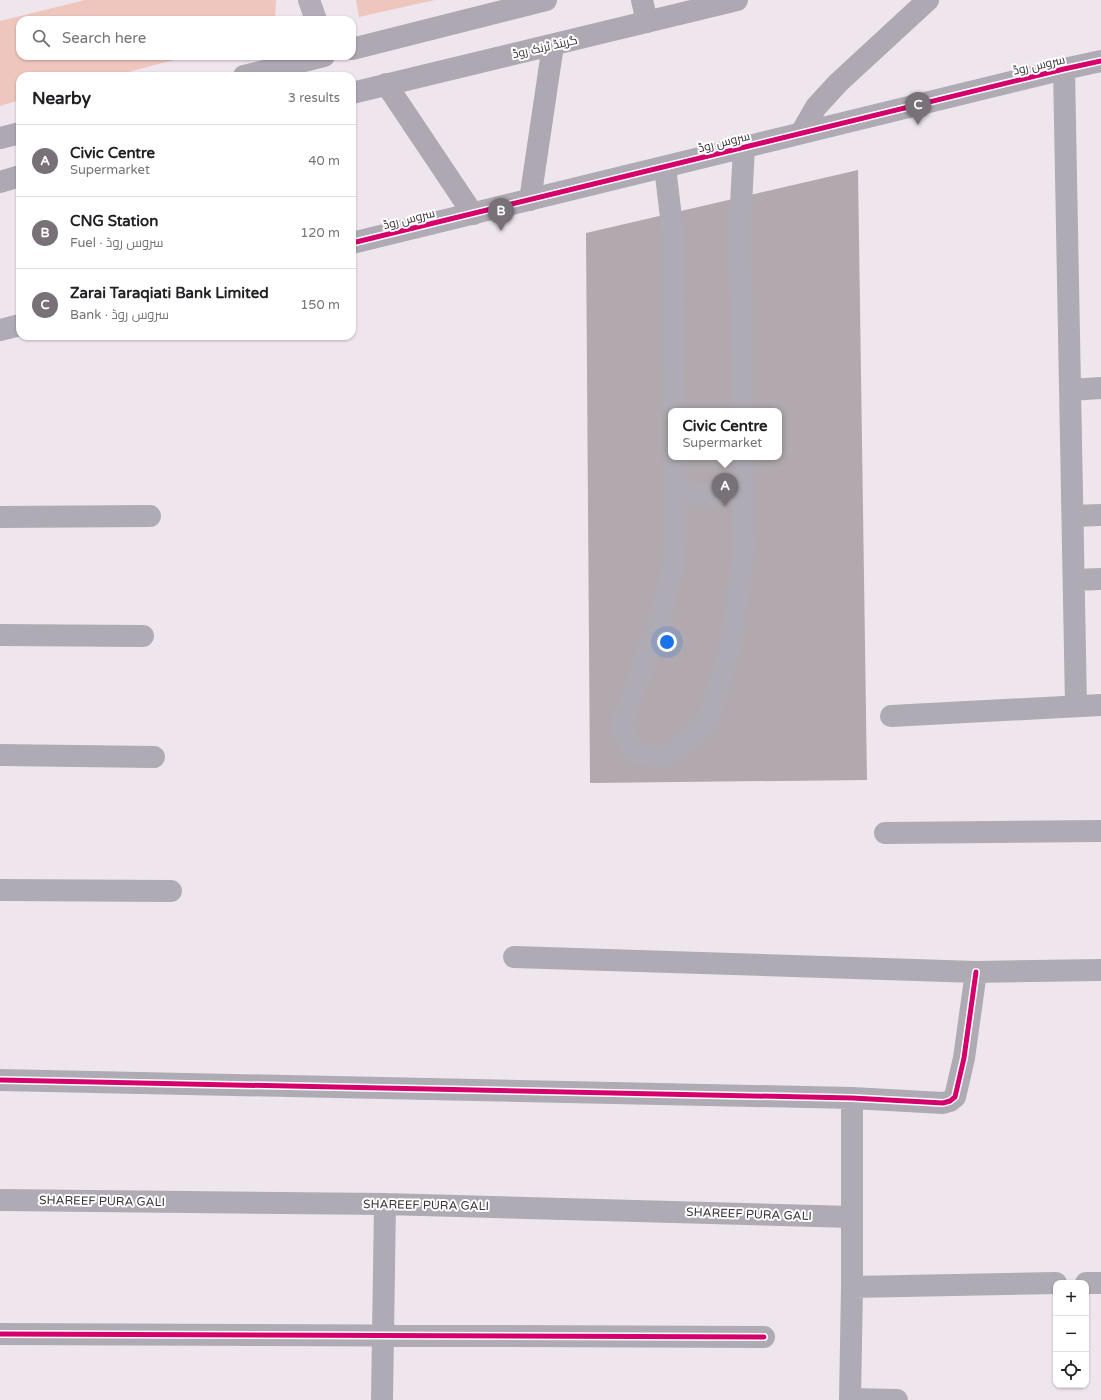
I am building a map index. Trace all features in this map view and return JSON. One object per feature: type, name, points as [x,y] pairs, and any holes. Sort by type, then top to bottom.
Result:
[{"type":"highway","points":[[356,48],[546,0]]},
{"type":"highway","points":[[642,0],[648,22]]},
{"type":"highway","name":"گرینڈ ٹرنک روڈ","points":[[356,92],[737,0]]},
{"type":"highway","points":[[801,133],[816,107],[838,83],[928,0]]},
{"type":"highway","points":[[530,200],[553,45]]},
{"type":"highway","points":[[260,72],[308,60]]},
{"type":"highway","points":[[386,84],[473,214]]},
{"type":"highway","points":[[0,138],[16,134]]},
{"type":"highway","points":[[0,182],[16,177]]},
{"type":"main road","points":[[309,0],[315,16]]},
{"type":"street","name":"سروس روڈ","points":[[356,242],[1101,61]]},
{"type":"street","points":[[1064,69],[1076,706]]},
{"type":"street","points":[[743,408],[740,224],[744,147]]},
{"type":"street","points":[[665,166],[673,234],[674,408]]},
{"type":"street","points":[[0,330],[16,326]]},
{"type":"street","points":[[1071,390],[1101,388]]},
{"type":"street","points":[[675,460],[674,564],[658,626],[621,726],[632,750],[646,755],[668,756],[708,720],[731,645],[738,602],[744,550],[743,468]]},
{"type":"street","points":[[675,483],[694,494],[710,495],[743,468]]},
{"type":"street","points":[[1073,516],[1101,515]]},
{"type":"street","points":[[0,517],[150,516]]},
{"type":"street","points":[[1074,580],[1101,579]]},
{"type":"street","points":[[0,635],[143,636]]},
{"type":"street","points":[[891,716],[1101,705]]},
{"type":"street","points":[[0,755],[154,757]]},
{"type":"street","points":[[885,834],[1101,831]]},
{"type":"street","points":[[0,890],[171,891]]},
{"type":"street","points":[[514,957],[976,972],[1101,970]]},
{"type":"street","points":[[0,1080],[852,1098],[943,1103],[950,1101],[955,1096],[964,1058],[976,972]]},
{"type":"street","points":[[852,1098],[852,1287],[850,1400],[897,1400]]},
{"type":"street","name":"SHAREEF PURA GALI","points":[[0,1200],[384,1204],[851,1217]]},
{"type":"street","points":[[382,1400],[384,1204]]},
{"type":"street","points":[[1089,1283],[1101,1283]]},
{"type":"street","points":[[852,1287],[1053,1284]]},
{"type":"street","points":[[0,1334],[764,1337]]},
{"type":"shaded area","points":[[85,0],[276,0],[275,16],[20,16]]},
{"type":"shaded area","points":[[356,0],[435,0],[359,17]]},
{"type":"shaded area","points":[[16,17],[16,60],[174,60],[128,72],[16,72],[16,101],[0,106],[0,21]]},
{"type":"building","points":[[858,170],[867,780],[590,783],[586,233]]},
{"type":"cycle path","points":[[356,242],[1101,61]]},
{"type":"cycle path","points":[[0,1080],[852,1098],[943,1103],[950,1101],[955,1097],[964,1058],[976,972]]},
{"type":"cycle path","points":[[0,1334],[764,1337]]},
{"type":"place","name":"Zarai Taraqiati Bank Limited","points":[[918,125]]},
{"type":"place","name":"CNG Station","points":[[501,231]]},
{"type":"place","name":"Civic Centre","points":[[725,506]]}]
